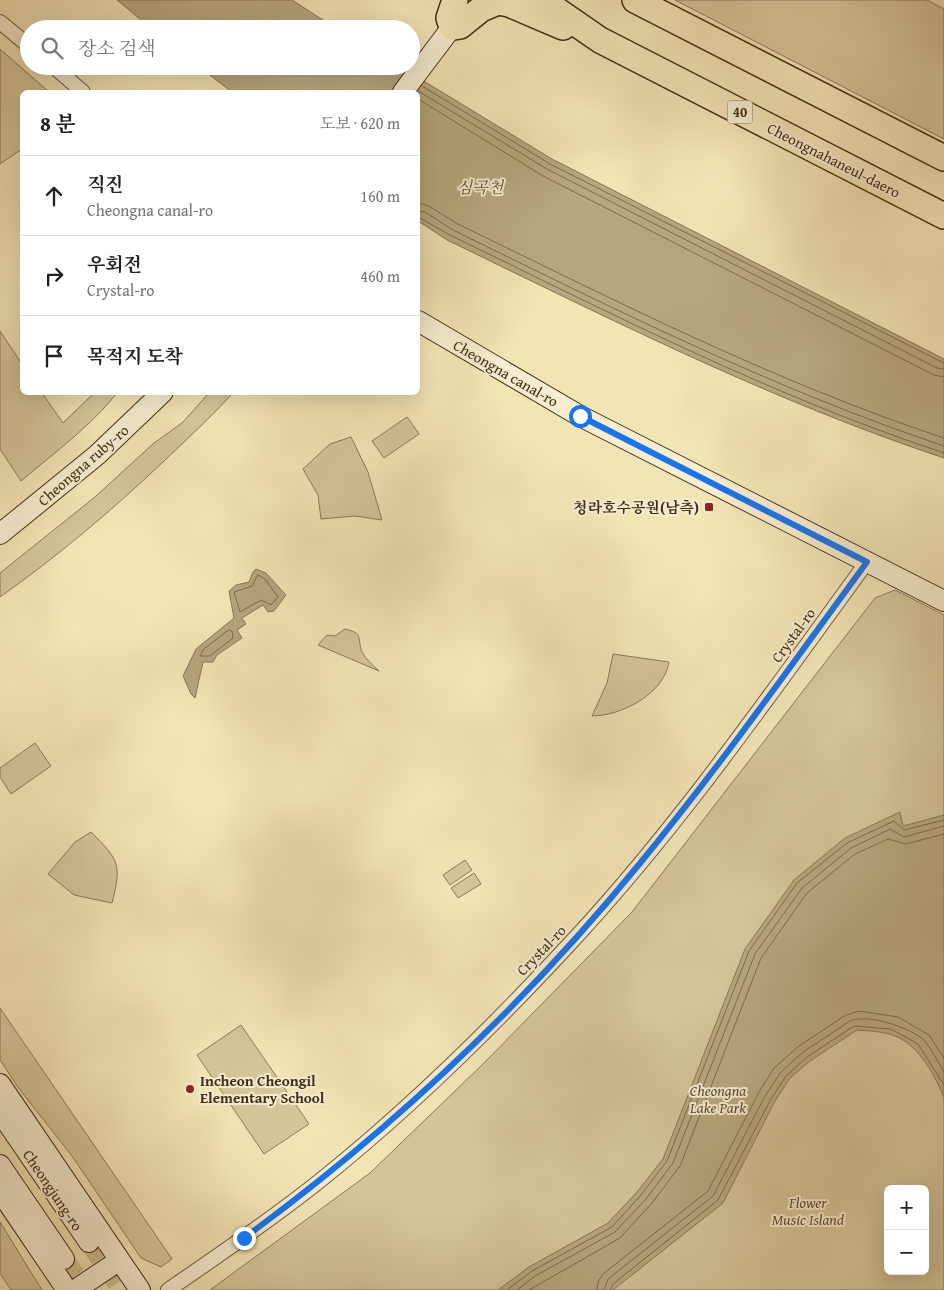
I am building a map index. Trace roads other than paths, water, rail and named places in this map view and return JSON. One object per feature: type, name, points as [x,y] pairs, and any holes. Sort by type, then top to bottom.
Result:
[{"type":"highway","points":[[455,0],[450,18],[452,27],[460,26],[481,9],[498,2],[508,4],[600,40]]},
{"type":"highway","name":"Cheongnahaneul-daero","points":[[542,0],[600,40],[944,216]]},
{"type":"highway","points":[[635,0],[944,158]]},
{"type":"street","points":[[0,22],[20,39]]},
{"type":"street","points":[[420,69],[452,27]]},
{"type":"street","points":[[63,75],[81,90]]},
{"type":"street","points":[[405,90],[416,75]]},
{"type":"street","name":"Cheongna canal-ro","points":[[420,322],[580,416],[944,600]]},
{"type":"street","name":"Cheongna ruby-ro","points":[[0,534],[97,455],[160,395]]},
{"type":"street","name":"Crystal-ro","points":[[168,1290],[290,1203],[338,1166],[437,1077],[577,936],[640,863],[738,737],[867,562]]},
{"type":"street","points":[[0,1084],[140,1290]]},
{"type":"street","name":"Cheongjung-ro","points":[[0,1112],[89,1242]]},
{"type":"street","name":"Cheongjung-ro","points":[[0,1166],[64,1260]]},
{"type":"street","points":[[0,1191],[67,1290]]},
{"type":"street","points":[[75,1290],[114,1264],[117,1256]]},
{"type":"water","points":[[117,0],[292,0],[323,20],[141,20]]},
{"type":"water","name":"심곡천","points":[[210,75],[414,75],[552,159],[944,359],[944,458],[880,436],[754,385],[631,329],[447,240],[420,222],[420,90],[229,90]]},
{"type":"water","points":[[256,569],[266,573],[286,595],[274,611],[268,612],[263,605],[242,618],[246,624],[237,630],[242,638],[217,655],[213,662],[203,662],[195,698],[191,694],[183,676],[196,649],[234,618],[229,591],[236,585],[249,582]]},
{"type":"water","points":[[900,812],[903,826],[944,815],[944,1097],[923,1059],[908,1044],[889,1034],[857,1030],[810,1061],[790,1078],[775,1101],[723,1203],[613,1290],[498,1290],[529,1267],[608,1223],[637,1192],[663,1159],[745,949],[794,880],[845,838]]},
{"type":"tunnel","points":[[89,1242],[122,1290]]},
{"type":"tunnel","points":[[64,1259],[85,1290]]},
{"type":"place","name":"청라호수공원(남측)","points":[[709,507]]},
{"type":"place","name":"Incheon Cheongil Elementary School","points":[[190,1089]]},
{"type":"park label","name":"Cheongna Lake Park","points":[[718,1098]]},
{"type":"park label","name":"Flower Music Island","points":[[808,1210]]}]
